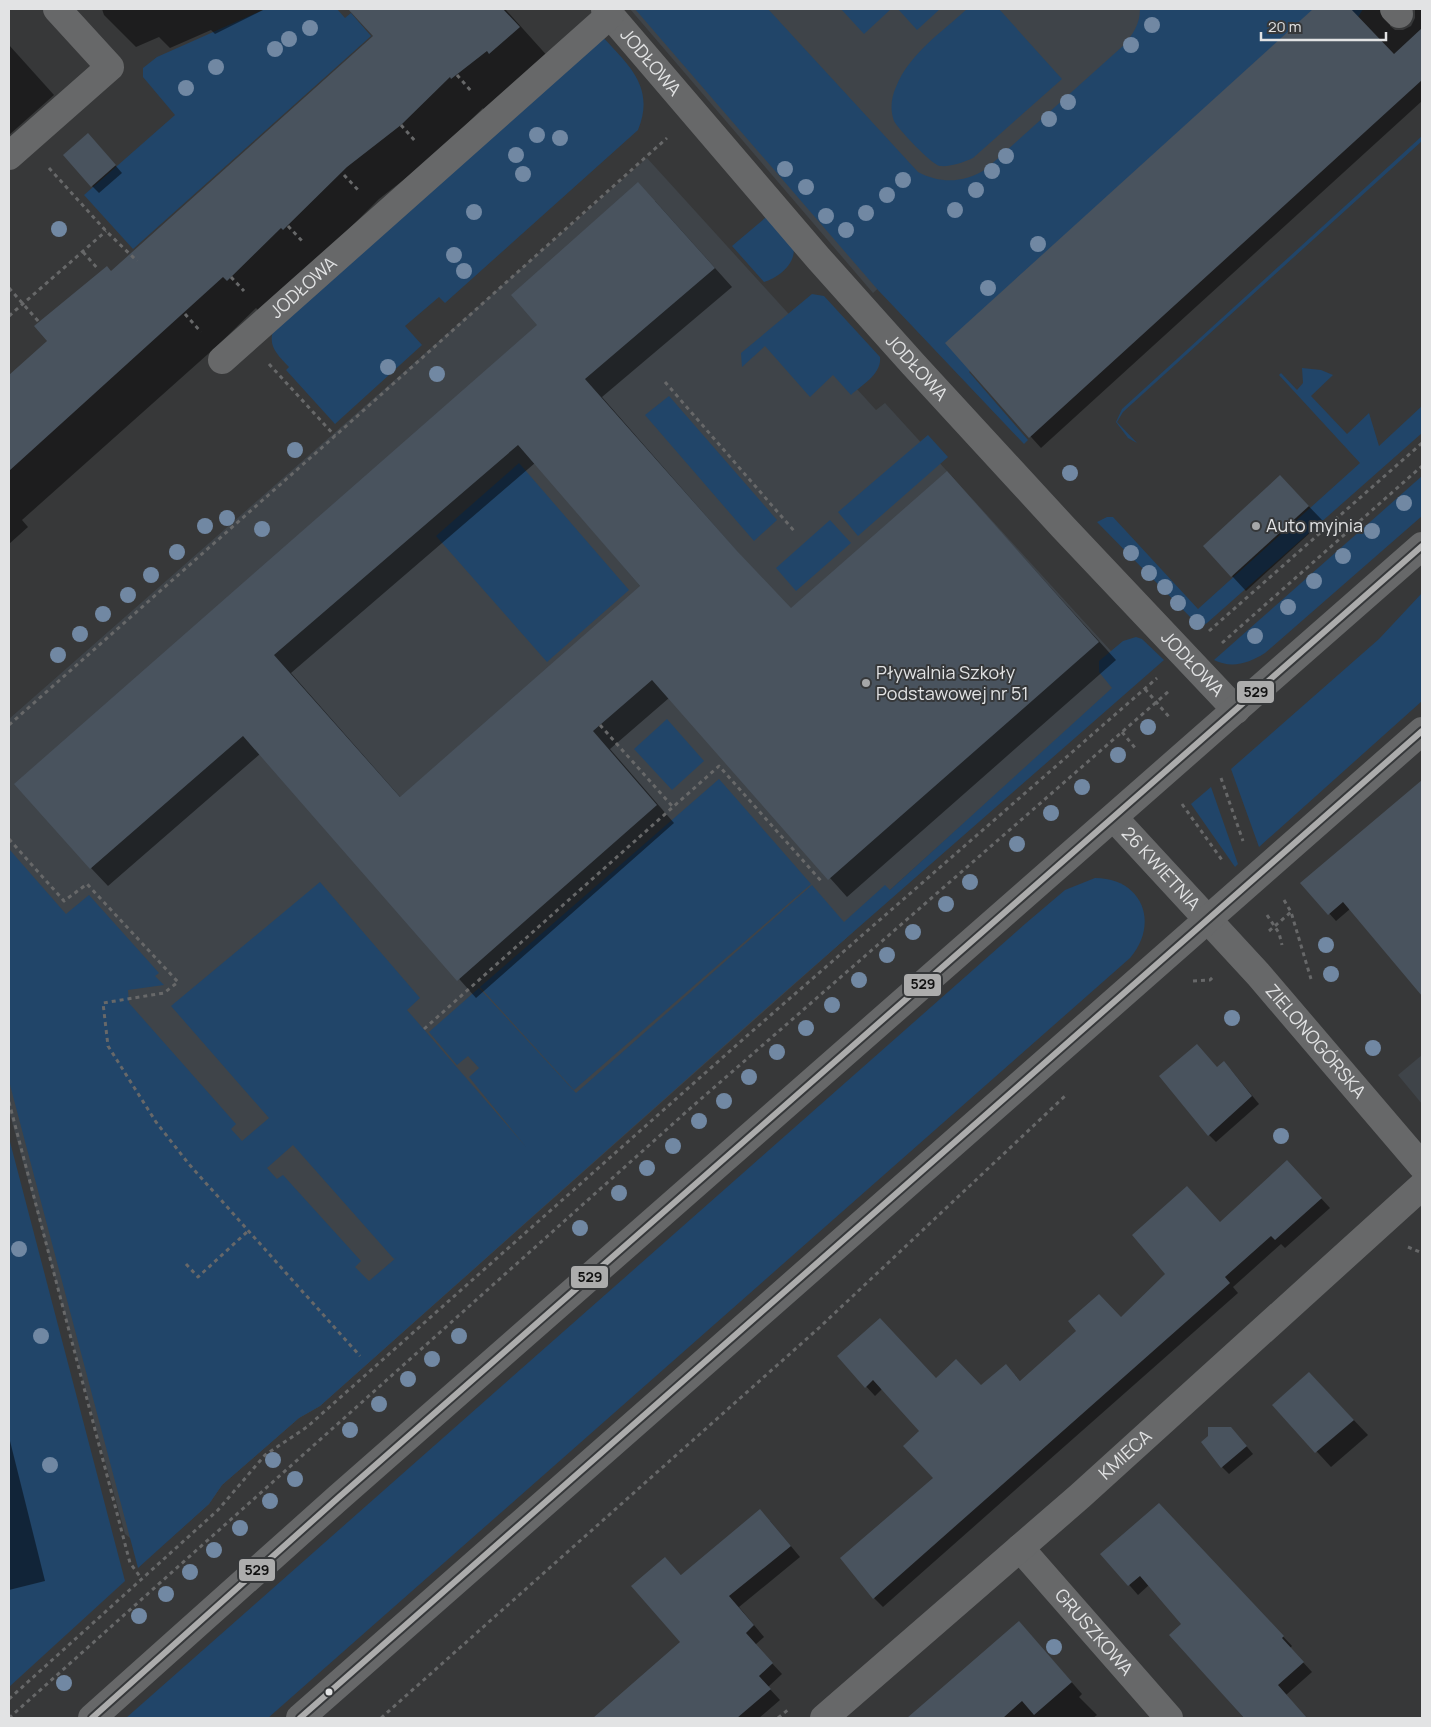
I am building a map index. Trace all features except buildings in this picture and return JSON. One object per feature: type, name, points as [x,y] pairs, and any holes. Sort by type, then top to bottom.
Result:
[{"type":"street","points":[[17,149],[110,67],[57,9]]},
{"type":"street","name":"JODŁOWA","points":[[222,360],[607,12],[819,259],[1056,520],[1236,710]]},
{"type":"street","name":"26 KWIETNIA","points":[[92,1718],[360,1478],[1422,546]]},
{"type":"street","name":"26 KWIETNIA","points":[[300,1718],[1422,731]]},
{"type":"street","name":"26 KWIETNIA","points":[[1114,818],[1208,920]]},
{"type":"street","name":"ZIELONOGÓRSKA","points":[[1208,920],[1258,974],[1422,1166]]},
{"type":"street","name":"KMIECA","points":[[824,1718],[1020,1548],[1422,1186]]},
{"type":"street","name":"GRUSZKOWA","points":[[1020,1548],[1169,1718]]},
{"type":"path","points":[[456,75],[473,94]]},
{"type":"path","points":[[9,725],[335,436],[694,113]]},
{"type":"path","points":[[400,125],[418,144]]},
{"type":"path","points":[[17,149],[137,261]]},
{"type":"path","points":[[344,175],[362,194]]},
{"type":"path","points":[[288,226],[305,244]]},
{"type":"path","points":[[9,316],[106,231]]},
{"type":"path","points":[[83,252],[98,269]]},
{"type":"path","points":[[231,277],[248,296]]},
{"type":"path","points":[[9,288],[39,322]]},
{"type":"path","points":[[666,382],[795,532]]},
{"type":"path","points":[[309,408],[335,436]]},
{"type":"path","points":[[1203,637],[1422,443]]},
{"type":"path","points":[[1216,649],[1422,466]]},
{"type":"path","points":[[9,1699],[218,1510],[265,1455],[308,1427],[748,1034],[1164,672]]},
{"type":"path","points":[[10,1718],[694,1105],[1176,685]]},
{"type":"path","points":[[1145,689],[1173,721]]},
{"type":"path","points":[[600,725],[673,807]]},
{"type":"path","points":[[1122,732],[1139,753]]},
{"type":"path","points":[[424,1029],[719,766],[822,882]]},
{"type":"path","points":[[1221,778],[1246,847]]},
{"type":"path","points":[[1187,809],[1224,862]]},
{"type":"path","points":[[9,839],[64,900],[87,884],[178,982],[164,993],[103,1003],[108,1046],[156,1122],[188,1163],[360,1356]]},
{"type":"path","points":[[1266,933],[1291,912]]},
{"type":"path","points":[[1210,980],[1214,976]]},
{"type":"path","points":[[1184,984],[1191,981],[1210,980],[1215,982]]},
{"type":"path","points":[[381,1718],[820,1328],[1072,1089]]},
{"type":"path","points":[[9,1102],[130,1563],[141,1578]]},
{"type":"path","points":[[186,1264],[198,1277],[248,1231]]},
{"type":"path","points":[[1367,1235],[1381,1252],[1394,1242],[1422,1253]]},
{"type":"shaded area","points":[[265,9],[337,9],[345,18],[351,13],[371,36],[133,249],[84,195],[175,115],[143,77],[143,68],[157,57]]},
{"type":"shaded area","points":[[630,9],[1185,9],[873,293]]},
{"type":"shaded area","points":[[635,9],[768,9],[918,172],[935,179],[952,180],[969,177],[986,169],[1124,45],[1139,19],[1140,9],[1363,9],[1357,19],[969,372],[1028,440],[1024,444],[878,290]]},
{"type":"shaded area","points":[[841,9],[891,9],[864,34]]},
{"type":"shaded area","points":[[898,9],[940,9],[917,30]]},
{"type":"shaded area","points":[[967,9],[999,9],[1062,79],[973,158],[962,163],[940,166],[923,153],[894,121],[892,100],[896,87],[909,64],[927,44]]},
{"type":"shaded area","points":[[601,35],[629,66],[641,88],[643,114],[638,130],[445,303],[439,297],[405,326],[422,345],[335,424],[286,370],[289,367],[274,349],[272,334],[274,328]]},
{"type":"shaded area","points":[[1422,136],[1422,141],[1123,412],[1117,422],[1137,443],[1128,438],[1116,422],[1122,409]]},
{"type":"shaded area","points":[[647,158],[876,410],[885,403],[1131,673],[849,927],[853,932],[320,1406],[299,1418],[222,1485],[209,1504],[155,1550],[135,1542],[125,1534],[9,1111],[9,719]]},
{"type":"shaded area","points":[[771,213],[789,237],[794,252],[793,258],[786,269],[764,282],[732,246]]},
{"type":"shaded area","points":[[812,294],[824,296],[880,357],[880,363],[875,374],[851,395],[833,375],[810,397],[765,346],[742,367],[741,353]]},
{"type":"shaded area","points":[[1302,368],[1321,370],[1333,375],[1311,396],[1347,434],[1369,413],[1379,446],[1422,406],[1422,433],[1202,626],[1197,624],[1097,522],[1107,517],[1113,517],[1198,609],[1360,463],[1279,375],[1281,373],[1297,390],[1303,383]]},
{"type":"shaded area","points":[[669,396],[777,520],[754,541],[645,415]]},
{"type":"shaded area","points":[[928,435],[948,457],[858,536],[838,512]]},
{"type":"shaded area","points":[[519,463],[629,590],[547,662],[436,536]]},
{"type":"shaded area","points":[[1422,476],[1422,516],[1265,653],[1253,660],[1240,664],[1227,664],[1214,660]]},
{"type":"shaded area","points":[[830,520],[851,543],[796,591],[776,568]]},
{"type":"shaded area","points":[[1422,593],[1422,701],[1259,847],[1231,769],[1379,639]]},
{"type":"shaded area","points":[[1136,637],[1142,639],[1164,660],[763,1011],[320,1406],[299,1418],[222,1485],[209,1504],[138,1568],[9,1081],[9,849],[66,914],[89,895],[159,973],[155,976],[164,985],[128,990],[129,1003],[236,1124],[231,1129],[242,1141],[269,1118],[171,1006],[320,882],[420,998],[407,1010],[526,1147],[469,1077],[479,1068],[468,1056],[457,1065],[429,1032],[479,988],[576,1093],[812,885],[844,922],[885,885],[890,890],[1112,688],[1099,672],[1099,661],[1123,641]],"holes":[[[293,1145],[394,1259],[397,1257],[369,1281],[355,1267],[361,1261],[283,1175],[277,1179],[267,1168]]]},
{"type":"shaded area","points":[[667,719],[704,761],[672,790],[634,749]]},
{"type":"shaded area","points":[[719,779],[811,884],[574,1090],[480,987]]},
{"type":"shaded area","points":[[1211,787],[1238,864],[1235,867],[1191,804]]},
{"type":"shaded area","points":[[1095,878],[1111,880],[1125,886],[1135,894],[1141,905],[1145,917],[1144,931],[1139,945],[1130,958],[268,1718],[126,1718],[1025,924],[1065,890]]},
{"type":"shaded area","points":[[1422,1055],[1422,1104],[1398,1075]]},
{"type":"shaded area","points":[[9,1138],[125,1581],[9,1687]]},
{"type":"transit line","name":"529","points":[[92,1718],[338,1498],[1422,546]]},
{"type":"transit line","name":"529","points":[[300,1718],[1422,731]]},
{"type":"place","name":"Auto myjnia","points":[[1256,526]]},
{"type":"place","name":"Pływalnia Szkoły Podstawowej nr 51","points":[[866,683]]}]
